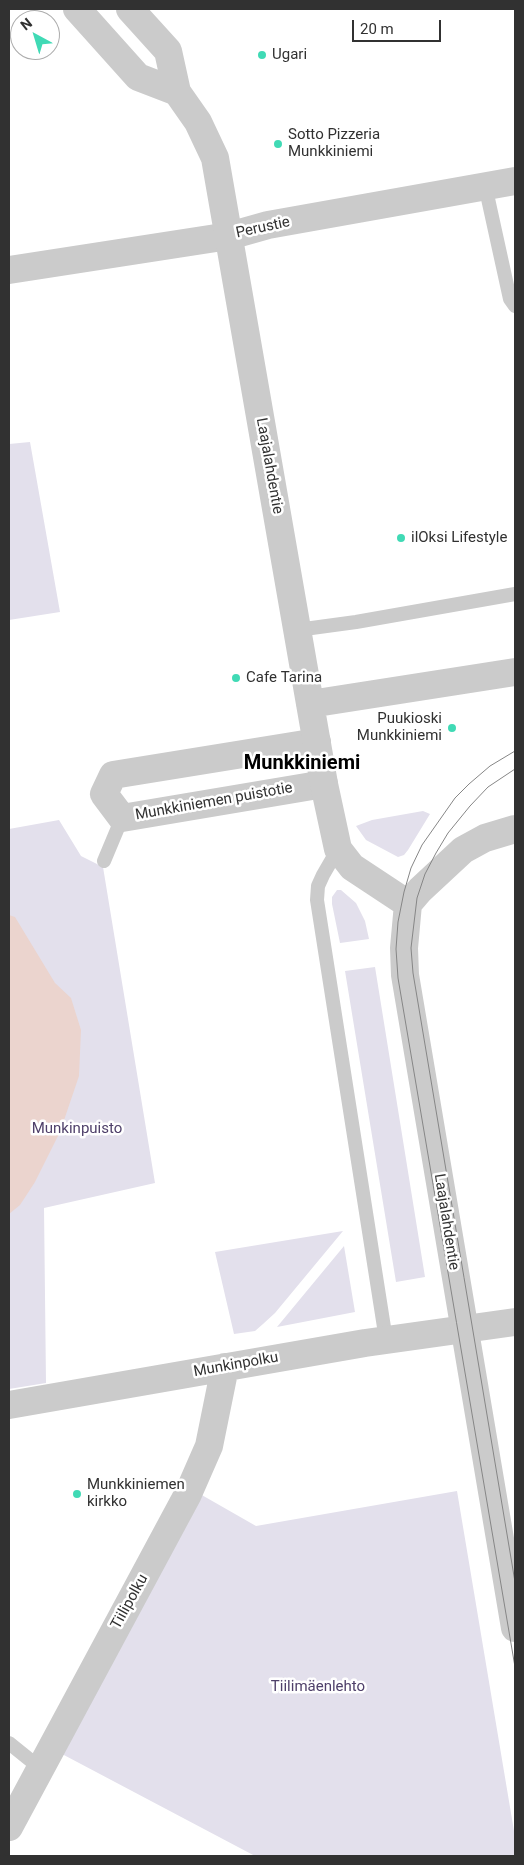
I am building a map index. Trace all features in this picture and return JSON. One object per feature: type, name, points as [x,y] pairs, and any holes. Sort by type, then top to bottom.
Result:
[{"type":"street","name":"Laajalahdentie","points":[[130,9],[168,51],[177,92],[198,122],[215,158],[324,784],[338,849],[352,867],[408,904],[404,948],[405,975],[515,1628]]},
{"type":"street","points":[[87,12],[138,77],[177,92]]},
{"type":"street","name":"Perustie","points":[[9,270],[229,236],[268,225],[515,180]]},
{"type":"street","points":[[310,704],[515,672]]},
{"type":"street","name":"Munkkiniemen puistotie","points":[[317,742],[113,775],[104,794],[122,818],[324,784]]},
{"type":"street","points":[[408,904],[462,850],[485,838],[515,829]]},
{"type":"street","name":"Munkinpolku","points":[[9,1405],[386,1340],[515,1322]]},
{"type":"street","name":"Tiilipolku","points":[[9,1827],[188,1494],[209,1446],[225,1367]]},
{"type":"lane","points":[[485,185],[510,299],[515,306]]},
{"type":"lane","points":[[297,630],[356,622],[515,594]]},
{"type":"lane","points":[[104,861],[122,818]]},
{"type":"lane","points":[[338,849],[318,886],[317,900],[328,959],[386,1340]]},
{"type":"lane","points":[[9,1743],[40,1768]]},
{"type":"green space","points":[[30,442],[60,612],[9,620],[9,444]]},
{"type":"green space","points":[[423,811],[430,814],[408,850],[404,855],[398,857],[366,840],[356,826],[372,820]]},
{"type":"green space","name":"Munkinpuisto","points":[[59,820],[81,856],[103,867],[155,1183],[44,1208],[46,1383],[9,1389],[9,829]]},
{"type":"green space","points":[[337,890],[341,890],[356,903],[365,921],[369,939],[340,943],[332,904],[332,897]]},
{"type":"green space","points":[[375,967],[425,1277],[396,1282],[345,971]]},
{"type":"green space","points":[[343,1231],[275,1313],[255,1331],[234,1334],[215,1252]]},
{"type":"green space","points":[[344,1246],[355,1312],[277,1327]]},
{"type":"green space","name":"Tiilimäenlehto","points":[[457,1491],[515,1837],[515,1856],[255,1856],[62,1754],[200,1494],[256,1526]]},
{"type":"shaded area","points":[[9,915],[15,917],[55,983],[71,998],[81,1030],[79,1076],[60,1132],[35,1182],[20,1205],[9,1214]]},
{"type":"tram line","points":[[515,751],[490,766],[455,798],[422,845],[411,868],[404,892],[398,922],[396,949],[398,978],[515,1667]]},
{"type":"tram line","points":[[515,769],[488,787],[470,806],[448,833],[436,853],[425,874],[417,898],[411,948],[413,973],[515,1582]]},
{"type":"place","name":"Ugari","points":[[262,55]]},
{"type":"place","name":"Sotto Pizzeria Munkkiniemi","points":[[278,144]]},
{"type":"place","name":"ilOksi Lifestyle","points":[[401,538]]},
{"type":"place","name":"Cafe Tarina","points":[[236,678]]},
{"type":"place","name":"Puukioski Munkkiniemi","points":[[452,728]]},
{"type":"place","name":"Munkkiniemen kirkko","points":[[77,1494]]},
{"type":"district","name":"Munkkiniemi","points":[[302,764]]}]
